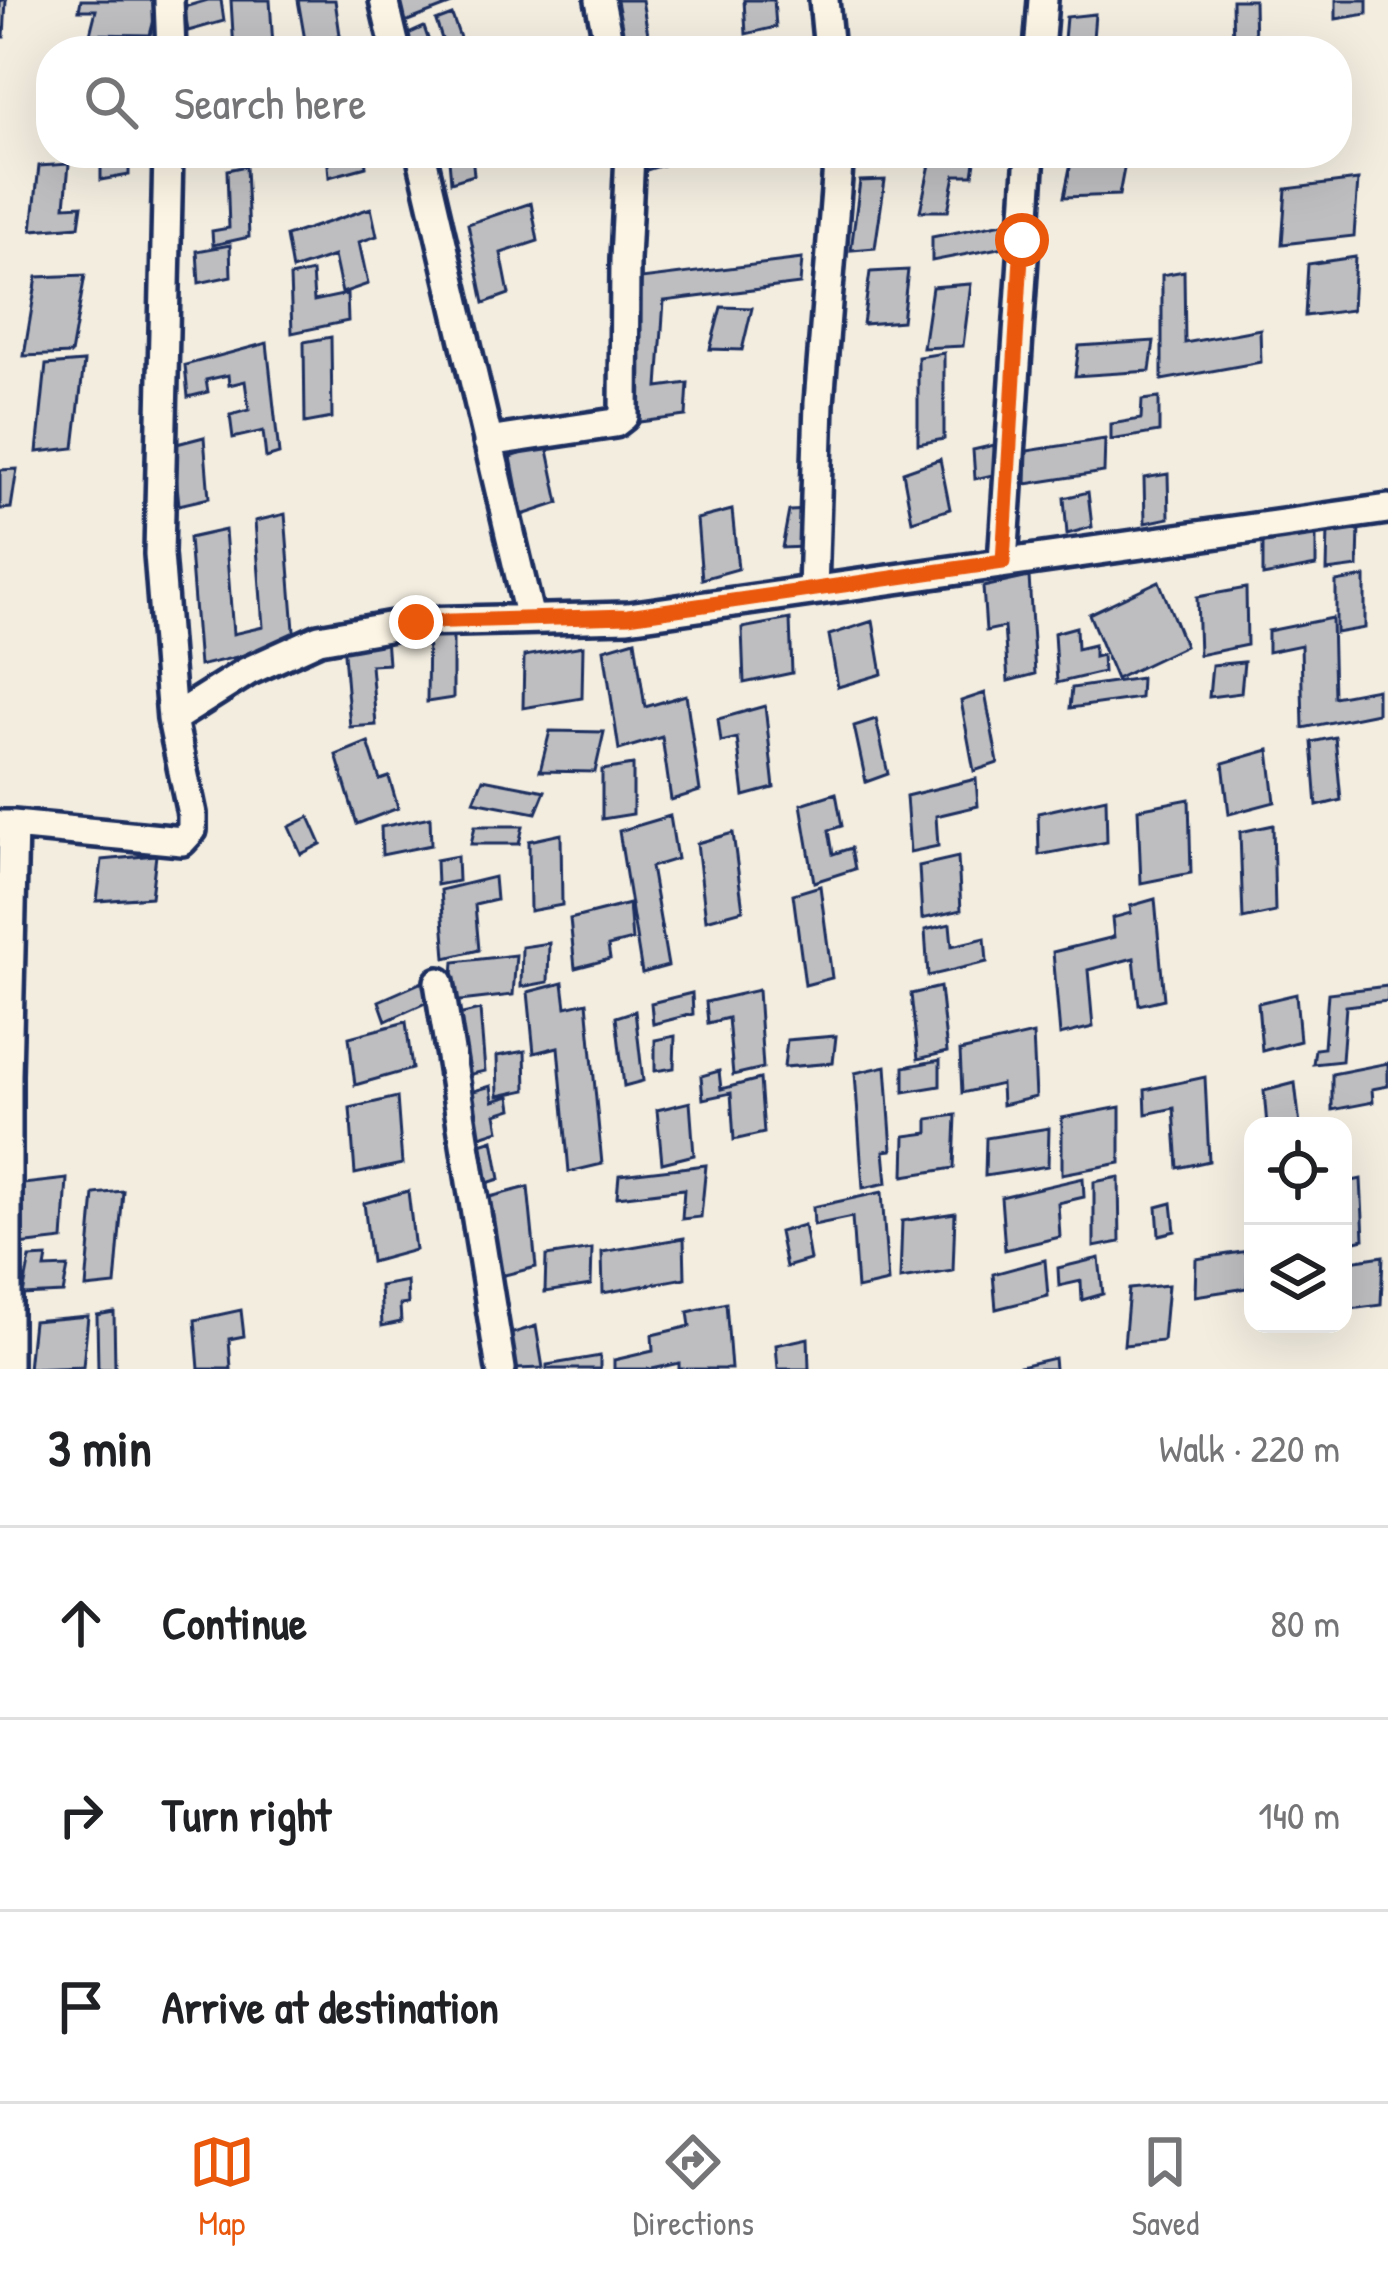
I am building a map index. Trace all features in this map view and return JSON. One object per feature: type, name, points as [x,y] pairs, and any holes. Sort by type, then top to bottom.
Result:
[{"type":"street","points":[[169,0],[170,36]]},
{"type":"street","points":[[384,0],[392,36]]},
{"type":"street","points":[[600,0],[607,36]]},
{"type":"street","points":[[824,0],[828,36]]},
{"type":"street","points":[[1040,36],[1043,0]]},
{"type":"street","points":[[7,1369],[3,1075],[7,825],[182,842],[192,830],[172,719],[159,554],[169,168]]},
{"type":"street","points":[[424,168],[530,619]]},
{"type":"street","points":[[488,442],[615,423],[625,416],[629,168]]},
{"type":"street","points":[[813,590],[819,403],[841,168]]},
{"type":"street","points":[[1003,562],[1029,168]]},
{"type":"street","points":[[172,719],[248,671],[319,639],[416,622],[628,616],[1388,508]]},
{"type":"street","points":[[440,982],[501,1369]]},
{"type":"building","points":[[0,0],[6,0],[4,37],[0,37]]},
{"type":"building","points":[[81,0],[159,0],[150,35],[90,34],[96,10],[79,10]]},
{"type":"building","points":[[221,0],[224,21],[188,31],[184,7]]},
{"type":"building","points":[[231,0],[270,0],[272,36],[233,36]]},
{"type":"building","points":[[298,0],[335,0],[340,35],[304,36]]},
{"type":"building","points":[[393,0],[462,0],[400,24]]},
{"type":"building","points":[[614,0],[642,0],[648,36],[620,36]]},
{"type":"building","points":[[744,0],[774,0],[776,27],[746,34]]},
{"type":"building","points":[[1232,0],[1254,0],[1255,36],[1233,36]]},
{"type":"building","points":[[1336,0],[1367,0],[1367,14],[1336,19]]},
{"type":"building","points":[[1095,14],[1093,36],[1064,36],[1066,17]]},
{"type":"building","points":[[452,15],[459,36],[441,36],[436,21]]},
{"type":"building","points":[[424,27],[427,36],[404,36]]},
{"type":"building","points":[[39,168],[69,168],[65,206],[82,205],[79,226],[32,230]]},
{"type":"building","points":[[101,168],[129,168],[129,175],[101,180]]},
{"type":"building","points":[[246,168],[249,237],[213,245],[212,231],[229,228],[227,170]]},
{"type":"building","points":[[328,168],[362,168],[329,177]]},
{"type":"building","points":[[450,168],[473,168],[474,175],[451,182]]},
{"type":"building","points":[[929,168],[974,168],[973,175],[955,175],[948,211],[920,211]]},
{"type":"building","points":[[1070,168],[1124,168],[1119,195],[1064,197]]},
{"type":"building","points":[[885,180],[875,248],[851,250],[860,181]]},
{"type":"building","points":[[1358,180],[1354,236],[1282,244],[1286,189]]},
{"type":"building","points":[[531,203],[538,241],[501,253],[509,294],[484,303],[468,224]]},
{"type":"building","points":[[371,208],[377,236],[359,242],[368,284],[342,293],[334,256],[292,270],[286,236]]},
{"type":"building","points":[[1003,223],[1004,247],[932,261],[932,237]]},
{"type":"building","points":[[230,245],[231,276],[199,283],[197,251]]},
{"type":"building","points":[[1355,257],[1352,310],[1305,316],[1308,264]]},
{"type":"building","points":[[802,259],[800,284],[664,301],[658,387],[688,383],[686,416],[632,423],[641,279]]},
{"type":"building","points":[[908,270],[902,321],[863,324],[870,272]]},
{"type":"building","points":[[1184,271],[1185,343],[1260,329],[1261,362],[1162,380],[1162,275]]},
{"type":"building","points":[[312,272],[314,301],[347,294],[348,321],[292,333],[290,277]]},
{"type":"building","points":[[85,275],[71,354],[24,356],[37,277]]},
{"type":"building","points":[[971,284],[963,346],[923,348],[932,287]]},
{"type":"building","points":[[721,307],[752,308],[742,350],[710,349]]},
{"type":"building","points":[[331,337],[332,418],[305,423],[304,342]]},
{"type":"building","points":[[1154,341],[1150,371],[1075,376],[1079,346]]},
{"type":"building","points":[[267,343],[279,454],[266,458],[263,431],[233,438],[230,415],[249,410],[245,381],[229,385],[228,375],[206,380],[208,392],[188,397],[185,365]]},
{"type":"building","points":[[944,353],[944,439],[918,444],[918,357]]},
{"type":"building","points":[[84,362],[74,448],[37,452],[46,365]]},
{"type":"building","points":[[1159,398],[1159,432],[1111,440],[1111,424],[1141,419],[1142,400]]},
{"type":"building","points":[[204,437],[209,498],[179,505],[173,445]]},
{"type":"building","points":[[1105,439],[1104,472],[1026,484],[1027,451]]},
{"type":"building","points":[[547,445],[559,503],[522,515],[511,457]]},
{"type":"building","points":[[994,445],[997,474],[975,479],[973,450]]},
{"type":"building","points":[[940,459],[950,509],[912,521],[903,472]]},
{"type":"building","points":[[17,469],[11,508],[0,509],[0,470]]},
{"type":"building","points":[[1168,474],[1169,518],[1145,523],[1144,478]]},
{"type":"building","points":[[1088,492],[1092,527],[1067,534],[1064,498]]},
{"type":"building","points":[[732,510],[738,569],[702,579],[697,519]]},
{"type":"building","points":[[811,510],[804,547],[782,548],[789,511]]},
{"type":"building","points":[[285,514],[295,643],[199,666],[189,538],[225,530],[233,634],[263,627],[255,521]]},
{"type":"building","points":[[1359,523],[1358,567],[1327,571],[1328,528]]},
{"type":"building","points":[[1316,533],[1316,566],[1263,576],[1263,543]]},
{"type":"building","points":[[1029,577],[1035,674],[1008,681],[1004,627],[986,631],[983,587]]},
{"type":"building","points":[[1365,577],[1365,628],[1336,633],[1336,582]]},
{"type":"building","points":[[1159,581],[1185,646],[1116,679],[1089,614]]},
{"type":"building","points":[[1246,588],[1247,645],[1199,655],[1197,597]]},
{"type":"building","points":[[1332,618],[1334,697],[1377,689],[1377,713],[1303,728],[1301,645],[1268,652],[1268,631]]},
{"type":"building","points":[[790,619],[792,673],[744,683],[742,628]]},
{"type":"building","points":[[873,621],[882,674],[838,687],[829,635]]},
{"type":"building","points":[[453,625],[453,698],[427,702],[428,629]]},
{"type":"building","points":[[1076,627],[1077,649],[1094,645],[1094,657],[1102,655],[1103,672],[1057,683],[1054,633]]},
{"type":"building","points":[[386,637],[388,664],[371,665],[376,725],[350,727],[343,641]]},
{"type":"building","points":[[635,640],[645,707],[686,695],[700,791],[671,800],[662,737],[619,750],[604,649]]},
{"type":"building","points":[[583,646],[582,698],[523,708],[524,656]]},
{"type":"building","points":[[1244,662],[1241,693],[1209,697],[1212,665]]},
{"type":"building","points":[[1141,678],[1140,698],[1070,708],[1072,688]]},
{"type":"building","points":[[985,693],[998,763],[974,771],[961,701]]},
{"type":"building","points":[[765,706],[774,788],[744,796],[737,738],[721,742],[718,719]]},
{"type":"building","points":[[876,719],[888,774],[866,782],[854,726]]},
{"type":"building","points":[[550,731],[604,732],[595,772],[540,771]]},
{"type":"building","points":[[1335,737],[1341,800],[1317,806],[1312,742]]},
{"type":"building","points":[[368,742],[380,780],[389,777],[398,808],[357,824],[336,755]]},
{"type":"building","points":[[1269,750],[1275,802],[1229,814],[1223,763]]},
{"type":"building","points":[[633,765],[633,814],[602,819],[602,770]]},
{"type":"building","points":[[483,779],[545,791],[536,813],[474,801]]},
{"type":"building","points":[[976,779],[978,806],[936,816],[938,846],[910,852],[906,796]]},
{"type":"building","points":[[836,793],[842,826],[829,830],[833,854],[851,848],[855,869],[814,882],[801,804]]},
{"type":"building","points":[[1106,798],[1107,842],[1039,855],[1038,813]]},
{"type":"building","points":[[1189,799],[1191,873],[1141,883],[1138,809]]},
{"type":"building","points":[[670,816],[677,859],[651,867],[668,966],[642,973],[619,831]]},
{"type":"building","points":[[309,817],[321,844],[301,854],[289,827]]},
{"type":"building","points":[[430,817],[431,845],[382,855],[381,827]]},
{"type":"building","points":[[1273,825],[1275,912],[1243,919],[1240,832]]},
{"type":"building","points":[[475,826],[523,826],[519,844],[471,844]]},
{"type":"building","points":[[733,833],[743,910],[706,920],[697,843]]},
{"type":"building","points":[[561,834],[562,905],[530,911],[529,841]]},
{"type":"building","points":[[156,855],[151,897],[97,901],[102,860]]},
{"type":"building","points":[[457,856],[458,881],[437,885],[436,860]]},
{"type":"building","points":[[958,857],[961,910],[922,919],[919,866]]},
{"type":"building","points":[[494,877],[496,900],[475,905],[479,950],[446,958],[441,890]]},
{"type":"building","points":[[820,886],[832,978],[805,985],[793,894]]},
{"type":"building","points":[[1155,899],[1164,999],[1139,1005],[1134,958],[1088,970],[1093,1027],[1060,1035],[1053,952],[1114,937],[1112,918],[1131,913],[1130,906]]},
{"type":"building","points":[[629,904],[632,940],[608,946],[610,959],[575,968],[570,919]]},
{"type":"building","points":[[950,924],[952,946],[985,938],[987,962],[928,976],[925,930]]},
{"type":"building","points":[[549,943],[548,982],[521,987],[522,947]]},
{"type":"building","points":[[516,955],[513,995],[451,1002],[454,962]]},
{"type":"building","points":[[427,980],[434,999],[386,1021],[379,1001]]},
{"type":"building","points":[[563,983],[566,1007],[587,1002],[602,1164],[569,1172],[558,1047],[534,1053],[528,992]]},
{"type":"building","points":[[1388,986],[1388,1001],[1346,1006],[1342,1061],[1313,1064],[1315,1049],[1324,1048],[1328,993]]},
{"type":"building","points":[[940,987],[947,1052],[918,1059],[911,994]]},
{"type":"building","points":[[758,990],[763,1068],[733,1075],[728,1018],[708,1023],[706,1002]]},
{"type":"building","points":[[692,993],[693,1014],[653,1024],[651,1003]]},
{"type":"building","points":[[1296,994],[1300,1041],[1262,1051],[1258,1003]]},
{"type":"building","points":[[480,1010],[485,1071],[463,1076],[458,1015]]},
{"type":"building","points":[[635,1011],[643,1081],[624,1086],[616,1017]]},
{"type":"building","points":[[406,1022],[412,1069],[355,1085],[349,1037]]},
{"type":"building","points":[[1033,1034],[1036,1097],[1002,1105],[1001,1084],[962,1093],[960,1051]]},
{"type":"building","points":[[675,1036],[674,1068],[655,1071],[655,1040]]},
{"type":"building","points":[[836,1036],[833,1063],[784,1067],[787,1040]]},
{"type":"building","points":[[525,1051],[526,1090],[498,1096],[497,1056]]},
{"type":"building","points":[[940,1060],[940,1086],[904,1092],[904,1067]]},
{"type":"building","points":[[1388,1063],[1388,1086],[1372,1089],[1373,1102],[1332,1110],[1332,1074]]},
{"type":"building","points":[[886,1066],[892,1150],[884,1151],[887,1183],[863,1188],[855,1073]]},
{"type":"building","points":[[719,1071],[721,1089],[760,1079],[764,1133],[734,1140],[731,1093],[703,1099],[701,1076]]},
{"type":"building","points":[[1205,1077],[1209,1161],[1178,1168],[1174,1108],[1146,1114],[1145,1090]]},
{"type":"building","points":[[1295,1083],[1299,1117],[1266,1117],[1264,1091]]},
{"type":"building","points":[[491,1086],[493,1101],[510,1096],[512,1109],[496,1114],[499,1130],[474,1138],[467,1093]]},
{"type":"building","points":[[397,1097],[402,1164],[355,1174],[350,1108]]},
{"type":"building","points":[[690,1102],[694,1155],[662,1163],[657,1110]]},
{"type":"building","points":[[1120,1107],[1120,1163],[1062,1174],[1062,1118]]},
{"type":"building","points":[[956,1115],[954,1168],[904,1176],[905,1136],[928,1133],[928,1119]]},
{"type":"building","points":[[1049,1128],[1048,1166],[985,1176],[986,1138]]},
{"type":"building","points":[[493,1140],[500,1179],[474,1187],[468,1148]]},
{"type":"building","points":[[706,1165],[701,1217],[682,1219],[684,1189],[617,1197],[619,1175]]},
{"type":"building","points":[[1119,1177],[1120,1242],[1094,1247],[1094,1182]]},
{"type":"building","points":[[1083,1178],[1084,1197],[1058,1203],[1060,1237],[1005,1250],[1001,1197]]},
{"type":"building","points":[[67,1179],[63,1240],[19,1245],[23,1184]]},
{"type":"building","points":[[1361,1179],[1364,1239],[1352,1242],[1352,1225],[1352,1181]]},
{"type":"building","points":[[528,1187],[536,1267],[493,1278],[486,1198]]},
{"type":"building","points":[[123,1191],[115,1285],[86,1288],[94,1194]]},
{"type":"building","points":[[408,1191],[415,1250],[371,1262],[364,1203]]},
{"type":"building","points":[[882,1192],[888,1282],[857,1289],[852,1217],[814,1225],[813,1207]]},
{"type":"building","points":[[1172,1203],[1175,1231],[1159,1235],[1157,1207]]},
{"type":"building","points":[[955,1213],[953,1271],[900,1279],[902,1221]]},
{"type":"building","points":[[804,1225],[810,1260],[786,1267],[779,1232]]},
{"type":"building","points":[[684,1238],[685,1278],[603,1293],[602,1252]]},
{"type":"building","points":[[592,1249],[591,1285],[545,1292],[546,1256]]},
{"type":"building","points":[[1244,1252],[1244,1288],[1195,1296],[1196,1259]]},
{"type":"building","points":[[1383,1256],[1381,1305],[1352,1309],[1352,1261]]},
{"type":"building","points":[[47,1257],[45,1268],[68,1267],[63,1293],[23,1295],[30,1258]]},
{"type":"building","points":[[1099,1258],[1103,1294],[1082,1300],[1081,1281],[1059,1286],[1058,1268]]},
{"type":"building","points":[[1045,1260],[1048,1296],[996,1309],[993,1274]]},
{"type":"building","points":[[407,1281],[408,1304],[400,1305],[401,1322],[382,1326],[380,1286]]},
{"type":"building","points":[[1168,1285],[1163,1341],[1124,1345],[1129,1289]]},
{"type":"building","points":[[726,1303],[731,1369],[679,1369],[679,1363],[614,1369],[614,1360],[653,1351],[652,1335],[690,1326],[688,1312]]},
{"type":"building","points":[[241,1310],[244,1336],[229,1339],[231,1369],[199,1369],[195,1320]]},
{"type":"building","points":[[114,1312],[115,1369],[98,1369],[97,1315]]},
{"type":"building","points":[[88,1316],[83,1367],[28,1369],[33,1321]]},
{"type":"building","points":[[536,1326],[543,1368],[515,1369],[510,1334]]},
{"type":"building","points":[[808,1338],[809,1369],[778,1369],[776,1345]]},
{"type":"building","points":[[600,1356],[600,1369],[547,1369],[547,1365]]},
{"type":"building","points":[[1054,1358],[1055,1369],[1007,1369]]},
{"type":"route","points":[[416,622],[628,616],[1003,562],[1022,240]]}]
